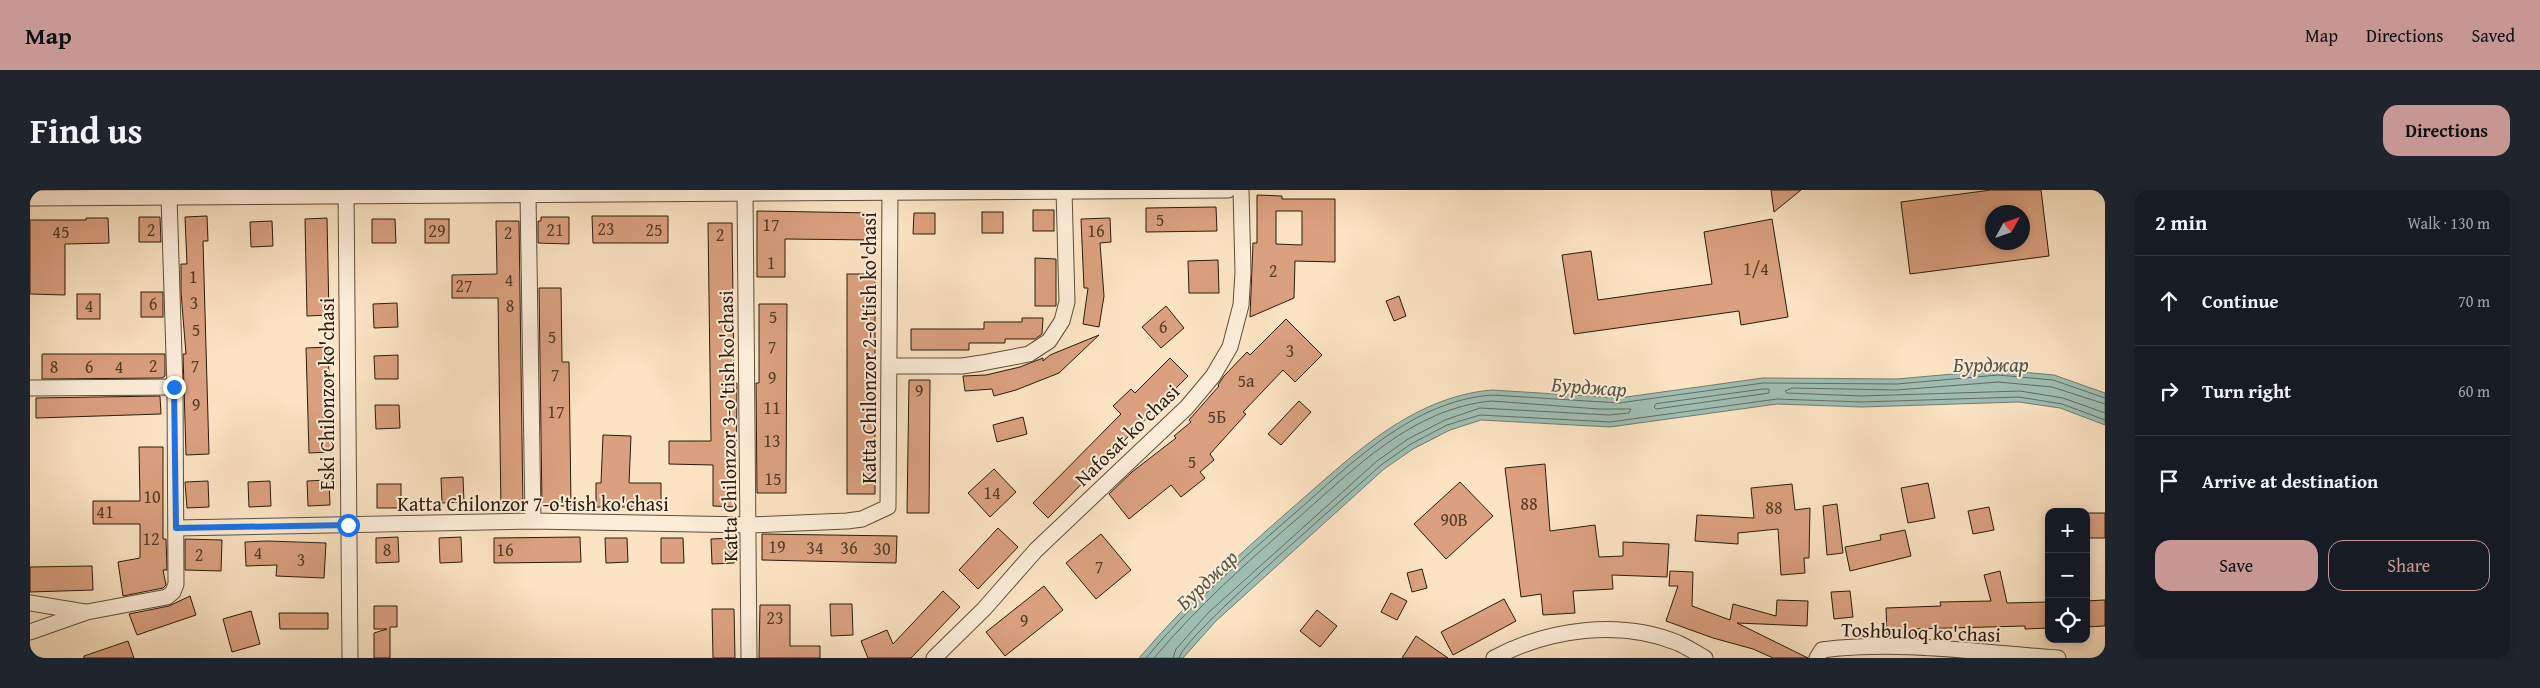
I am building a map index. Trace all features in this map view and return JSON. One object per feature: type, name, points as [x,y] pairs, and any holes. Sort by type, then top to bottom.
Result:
[{"type":"street","points":[[30,198],[346,193],[528,195],[1228,190]]},
{"type":"street","name":"Nafosat ko'chasi","points":[[934,658],[984,610],[1036,550],[1187,406],[1213,376],[1230,346],[1241,305],[1243,272],[1241,190]]},
{"type":"street","name":"Katta Chilonzor 2-o'tish ko'chasi","points":[[888,507],[890,191]]},
{"type":"street","points":[[890,366],[962,366],[982,363],[1029,354],[1048,342],[1062,321],[1067,302],[1064,191]]},
{"type":"street","name":"Eski Chilonzor ko'chasi","points":[[346,193],[350,658]]},
{"type":"street","name":"Katta Chilonzor 3-o'tish ko'chasi","points":[[745,193],[749,658]]},
{"type":"street","points":[[528,195],[533,521]]},
{"type":"street","points":[[30,632],[87,612],[167,597],[173,592],[176,584],[174,387],[169,197]]},
{"type":"street","points":[[30,388],[174,387]]},
{"type":"street","name":"Katta Chilonzor 7-o'tish ko'chasi","points":[[176,528],[533,521],[749,525],[847,521],[862,519],[888,507]]},
{"type":"street","points":[[30,603],[87,612]]},
{"type":"street","points":[[1494,658],[1521,645],[1552,634],[1600,631],[1633,633],[1664,638],[1679,643],[1705,658]]},
{"type":"street","name":"Toshbuloq ko'chasi","points":[[1817,658],[1822,650],[1849,647],[1913,648],[2058,658]]},
{"type":"water","name":"Бурджар","points":[[1998,370],[2054,375],[2105,393],[2105,425],[2060,408],[2019,402],[1862,407],[1777,404],[1610,427],[1481,420],[1450,430],[1413,449],[1384,469],[1216,621],[1183,658],[1139,658],[1212,580],[1336,470],[1383,433],[1408,417],[1434,404],[1462,395],[1492,390],[1619,398],[1763,378],[1897,379]]},
{"type":"building","points":[[1771,190],[1801,190],[1774,212]]},
{"type":"building","points":[[1991,190],[2041,190],[2049,256],[1910,274],[1901,202]]},
{"type":"building","points":[[1257,195],[1282,196],[1282,199],[1335,199],[1335,262],[1295,261],[1294,298],[1250,317],[1253,243],[1257,243]],"holes":[[[1276,211],[1302,211],[1302,245],[1276,244]]]},
{"type":"building","points":[[1216,207],[1217,231],[1146,232],[1146,208]]},
{"type":"building","points":[[1033,210],[1054,210],[1054,231],[1033,231]]},
{"type":"building","points":[[757,211],[875,213],[875,240],[785,239],[785,277],[757,277]]},
{"type":"building","points":[[982,212],[1003,212],[1003,233],[982,233]]},
{"type":"building","points":[[914,213],[935,213],[935,234],[913,234]]},
{"type":"building","points":[[207,216],[208,241],[203,241],[209,454],[186,455],[183,354],[186,354],[181,292],[181,264],[187,264],[185,217]]},
{"type":"building","points":[[592,216],[668,216],[668,243],[593,243]]},
{"type":"building","points":[[139,217],[160,217],[161,242],[139,242]]},
{"type":"building","points":[[541,217],[569,217],[569,244],[538,243],[538,221],[541,221]]},
{"type":"building","points":[[86,218],[108,218],[109,243],[65,244],[65,295],[30,294],[30,220],[86,220]]},
{"type":"building","points":[[327,218],[329,315],[307,316],[305,219]]},
{"type":"building","points":[[1110,218],[1111,242],[1100,243],[1104,296],[1099,327],[1083,324],[1088,288],[1084,288],[1081,219]]},
{"type":"building","points":[[372,219],[395,219],[396,243],[372,243]]},
{"type":"building","points":[[425,219],[449,219],[449,243],[425,243]]},
{"type":"building","points":[[1772,219],[1788,317],[1741,325],[1739,311],[1574,334],[1562,255],[1591,251],[1598,300],[1712,284],[1704,232]]},
{"type":"building","points":[[272,221],[273,246],[251,247],[250,222]]},
{"type":"building","points":[[496,221],[519,221],[523,511],[501,511],[498,298],[452,298],[452,275],[497,274]]},
{"type":"building","points":[[708,223],[732,223],[734,383],[737,383],[736,507],[713,506],[713,465],[669,464],[669,441],[711,441]]},
{"type":"building","points":[[1035,258],[1056,259],[1056,306],[1035,306]]},
{"type":"building","points":[[1218,260],[1219,293],[1189,293],[1188,261]]},
{"type":"building","points":[[847,274],[875,274],[875,494],[847,494]]},
{"type":"building","points":[[539,288],[561,288],[562,362],[569,362],[571,506],[542,506]]},
{"type":"building","points":[[141,292],[163,292],[163,317],[141,317]]},
{"type":"building","points":[[77,294],[100,294],[100,319],[77,319]]},
{"type":"building","points":[[1399,296],[1406,316],[1394,321],[1386,301]]},
{"type":"building","points":[[397,303],[398,327],[374,328],[373,304]]},
{"type":"building","points":[[759,304],[787,304],[786,493],[757,493],[756,383],[759,383]]},
{"type":"building","points":[[1166,306],[1184,328],[1161,348],[1142,327]]},
{"type":"building","points":[[1022,318],[1043,318],[1042,334],[1035,339],[1005,339],[1005,343],[969,343],[969,350],[911,350],[911,329],[984,329],[984,322],[1022,322]]},
{"type":"building","points":[[1286,319],[1322,355],[1295,382],[1283,370],[1243,412],[1246,414],[1210,454],[1214,460],[1200,472],[1205,478],[1181,497],[1171,485],[1129,519],[1109,494],[1132,472],[1176,438],[1174,436],[1191,422],[1189,420],[1219,386],[1224,376],[1247,352],[1250,355]]},
{"type":"building","points":[[1099,335],[1059,373],[1016,390],[994,396],[992,389],[965,391],[963,376],[986,375],[1020,367],[1043,358],[1043,361],[1050,355]]},
{"type":"building","points":[[328,347],[332,452],[309,453],[306,348]]},
{"type":"building","points":[[42,354],[165,354],[165,376],[162,378],[42,379]]},
{"type":"building","points":[[398,355],[398,379],[375,379],[374,356]]},
{"type":"building","points":[[1170,358],[1188,376],[1048,518],[1033,503],[1121,414],[1113,406],[1131,389],[1135,393]]},
{"type":"building","points":[[909,380],[930,380],[929,513],[907,513]]},
{"type":"building","points":[[160,396],[161,414],[36,418],[36,398]]},
{"type":"building","points":[[1299,401],[1311,412],[1281,445],[1268,434]]},
{"type":"building","points":[[375,405],[399,405],[400,428],[376,429]]},
{"type":"building","points":[[1023,417],[1027,434],[997,442],[993,425]]},
{"type":"building","points":[[603,435],[631,436],[629,483],[661,483],[661,507],[596,507],[596,483],[601,483]]},
{"type":"building","points":[[139,447],[163,447],[163,539],[166,539],[167,570],[163,570],[166,585],[163,588],[123,596],[118,562],[140,558],[140,524],[93,524],[93,501],[140,501]]},
{"type":"building","points":[[1545,464],[1550,531],[1595,525],[1599,557],[1623,556],[1623,542],[1669,544],[1667,577],[1612,575],[1613,589],[1573,591],[1575,613],[1543,615],[1541,594],[1521,597],[1505,468]]},
{"type":"building","points":[[994,469],[1016,492],[990,517],[968,493]]},
{"type":"building","points":[[463,477],[464,502],[442,503],[441,478]]},
{"type":"building","points":[[329,480],[330,505],[308,506],[307,481]]},
{"type":"building","points":[[208,481],[209,507],[187,508],[185,482]]},
{"type":"building","points":[[270,481],[271,506],[249,507],[248,482]]},
{"type":"building","points":[[1460,482],[1493,516],[1446,559],[1414,524]]},
{"type":"building","points":[[1928,483],[1935,518],[1908,523],[1901,488]]},
{"type":"building","points":[[377,484],[401,484],[401,508],[377,508]]},
{"type":"building","points":[[1792,484],[1795,510],[1810,508],[1809,558],[1804,558],[1805,573],[1781,575],[1778,529],[1738,533],[1738,544],[1695,541],[1697,515],[1754,518],[1751,488]]},
{"type":"building","points":[[1837,504],[1843,553],[1827,555],[1823,506]]},
{"type":"building","points":[[1989,507],[1994,530],[1973,534],[1968,511]]},
{"type":"building","points":[[2090,513],[2105,513],[2105,538],[2090,538]]},
{"type":"building","points":[[998,528],[1018,547],[978,589],[959,570]]},
{"type":"building","points":[[1905,530],[1911,556],[1850,571],[1845,547],[1881,540],[1880,535]]},
{"type":"building","points":[[762,534],[897,536],[896,563],[762,560]]},
{"type":"building","points":[[1101,534],[1131,570],[1096,599],[1066,563]]},
{"type":"building","points":[[398,537],[399,562],[376,563],[376,538]]},
{"type":"building","points":[[461,537],[462,562],[440,563],[439,538]]},
{"type":"building","points":[[580,537],[581,562],[494,563],[494,538]]},
{"type":"building","points":[[605,538],[627,538],[628,562],[606,563]]},
{"type":"building","points":[[661,538],[683,538],[684,563],[661,563]]},
{"type":"building","points":[[733,538],[734,563],[712,564],[711,539]]},
{"type":"building","points":[[185,539],[222,540],[221,571],[185,570]]},
{"type":"building","points":[[245,542],[326,543],[324,578],[276,576],[277,565],[246,566]]},
{"type":"building","points":[[92,566],[93,590],[30,592],[30,567]]},
{"type":"building","points":[[1422,569],[1427,588],[1412,592],[1407,573]]},
{"type":"building","points":[[1670,571],[1693,572],[1692,606],[1730,620],[1733,604],[1776,616],[1777,600],[1808,601],[1807,626],[1737,623],[1808,658],[1773,658],[1753,649],[1713,638],[1666,621],[1678,586],[1669,586]]},
{"type":"building","points":[[2000,571],[2007,603],[2045,602],[2045,628],[2025,629],[2025,626],[1912,629],[1912,637],[1887,637],[1886,608],[1941,606],[1940,602],[1991,601],[1984,575]]},
{"type":"building","points":[[1044,586],[1063,610],[1005,656],[986,632]]},
{"type":"building","points":[[943,591],[960,607],[911,658],[868,658],[861,641],[887,630],[893,644]]},
{"type":"building","points":[[1850,591],[1853,617],[1834,619],[1831,592]]},
{"type":"building","points":[[1391,593],[1407,601],[1397,620],[1381,612]]},
{"type":"building","points":[[190,596],[196,615],[137,635],[129,614],[169,606]]},
{"type":"building","points":[[1504,599],[1516,621],[1453,655],[1441,632]]},
{"type":"building","points":[[2105,600],[2105,626],[2090,627],[2090,601]]},
{"type":"building","points":[[830,604],[852,604],[853,635],[831,636]]},
{"type":"building","points":[[760,605],[790,605],[790,646],[820,646],[820,658],[759,658]]},
{"type":"building","points":[[374,606],[397,606],[397,627],[390,627],[390,658],[374,658],[374,633],[387,629],[374,629]]},
{"type":"building","points":[[712,609],[734,609],[735,658],[713,658]]},
{"type":"building","points":[[1317,610],[1337,626],[1320,647],[1300,631]]},
{"type":"building","points":[[251,611],[260,644],[232,652],[223,619]]},
{"type":"building","points":[[279,613],[328,613],[328,629],[280,629]]},
{"type":"building","points":[[1416,636],[1448,658],[1402,658]]},
{"type":"building","points":[[128,641],[134,658],[84,658],[84,656]]},
{"type":"route","points":[[174,387],[176,528],[348,525]]}]
